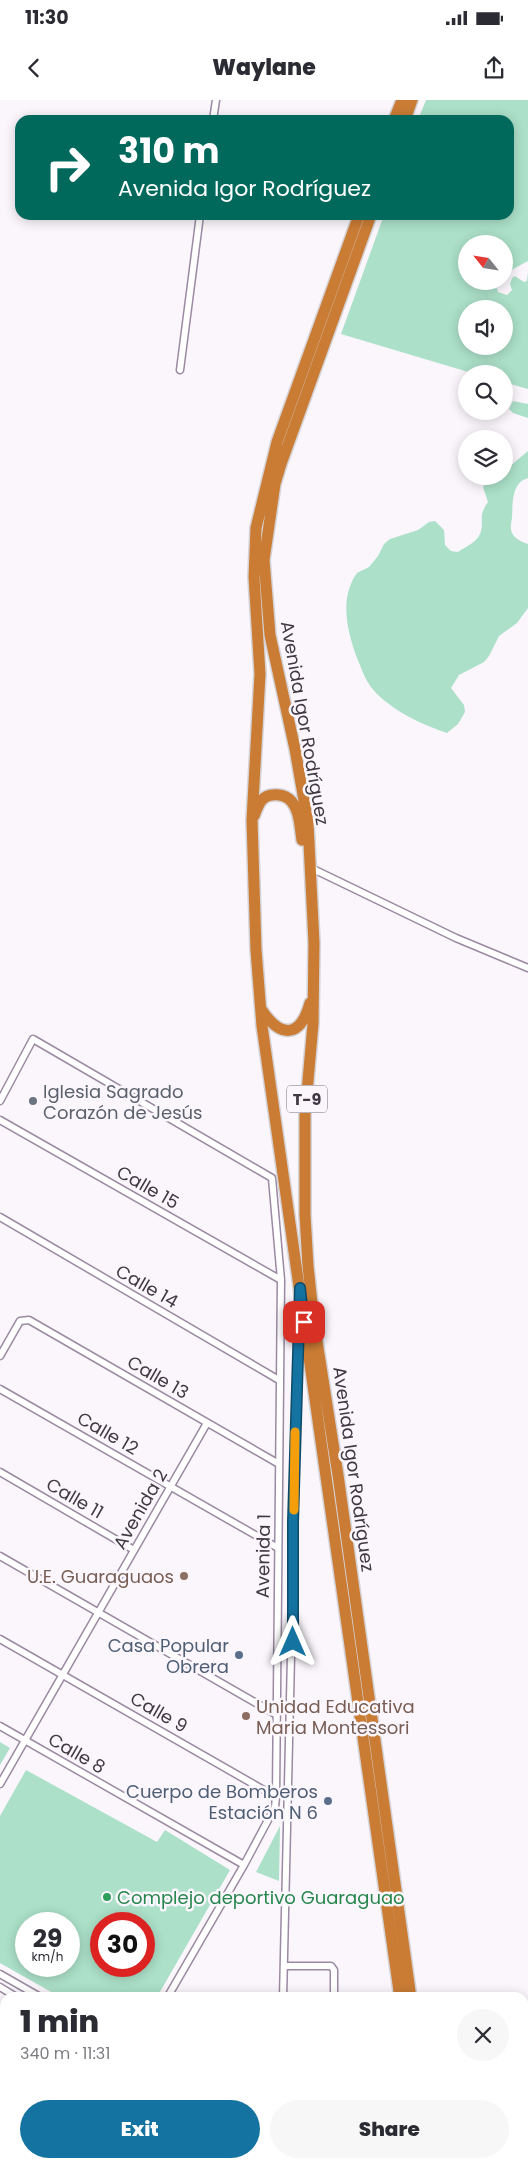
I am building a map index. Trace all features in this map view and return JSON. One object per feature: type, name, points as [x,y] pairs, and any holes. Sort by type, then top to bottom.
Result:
[{"type":"highway","points":[[396,115],[402,100]]},
{"type":"highway","points":[[407,115],[412,100]]},
{"type":"highway","name":"Avenida Igor Rodríguez","points":[[357,220],[277,442],[256,528],[254,577],[260,674],[252,820],[260,1008],[399,1992]]},
{"type":"highway","name":"Avenida Igor Rodríguez","points":[[369,220],[281,464],[266,531],[264,560],[269,626],[274,658],[295,749],[308,823],[314,943],[314,1024],[305,1124],[305,1215],[308,1266],[314,1322],[338,1475],[411,1992]]},
{"type":"highway","name":"T-9","points":[[252,820],[262,800],[267,796],[280,794],[293,802],[298,815],[311,884]]},
{"type":"highway","name":"T-9","points":[[260,1008],[273,1026],[280,1030],[288,1031],[296,1028],[303,1021],[314,992]]},
{"type":"street","points":[[214,115],[216,100]]},
{"type":"street","points":[[180,370],[199,220]]},
{"type":"street","points":[[309,867],[456,938],[528,968]]},
{"type":"street","name":"Avenida 1","points":[[0,1101],[33,1039],[272,1178],[281,1280],[275,1806],[244,1865],[171,1992]]},
{"type":"street","name":"Calle 15","points":[[0,1120],[281,1280]]},
{"type":"street","name":"Calle 14","points":[[0,1217],[279,1380]]},
{"type":"street","points":[[283,1992],[300,1288]]},
{"type":"street","name":"Calle 13","points":[[3,1346],[20,1321],[29,1320],[279,1464]]},
{"type":"street","points":[[0,1356],[3,1346]]},
{"type":"street","name":"Calle 12","points":[[0,1389],[278,1548]]},
{"type":"street","name":"Avenida 2","points":[[0,1784],[207,1422]]},
{"type":"street","name":"Calle 11","points":[[0,1472],[134,1550]]},
{"type":"street","points":[[0,1556],[277,1715]]},
{"type":"street","name":"Calle 9","points":[[0,1639],[276,1797]]},
{"type":"street","name":"Calle 8","points":[[0,1726],[244,1865]]},
{"type":"street","points":[[285,1966],[332,1966],[334,1970],[334,1992]]},
{"type":"street","points":[[0,1974],[32,1992]]},
{"type":"green space","points":[[426,100],[528,100],[528,261],[513,269],[513,235],[458,235],[458,290],[497,290],[498,292],[507,295],[513,290],[513,277],[515,276],[524,282],[527,281],[528,273],[528,389],[513,385],[513,365],[458,365],[458,369],[341,334],[382,220],[514,220],[514,115],[420,115]]},
{"type":"green space","points":[[513,401],[528,404],[528,418],[513,413]]},
{"type":"green space","points":[[528,451],[528,478],[518,484],[514,494],[511,527],[515,537],[528,544],[528,608],[517,623],[499,636],[484,662],[459,675],[451,688],[464,705],[465,712],[458,724],[447,733],[419,722],[401,712],[384,701],[370,686],[350,637],[346,615],[348,593],[357,573],[369,567],[378,556],[384,544],[390,539],[418,530],[429,522],[435,521],[444,530],[445,545],[451,551],[458,552],[474,542],[480,534],[483,512],[488,502],[483,487],[485,485],[513,485],[513,464]]},
{"type":"green space","points":[[0,1742],[10,1748],[0,1765]]},
{"type":"green space","name":"Complejo deportivo Guaraguao","points":[[26,1770],[157,1842],[165,1830],[230,1870],[160,1992],[51,1992],[25,1977],[80,1977],[80,1912],[15,1912],[15,1972],[0,1963],[0,1816]]},
{"type":"green space","points":[[280,1826],[279,1880],[279,1881],[256,1872]]},
{"type":"slow traffic","points":[[294,1510],[295,1432]]},
{"type":"place","name":"Iglesia Sagrado Corazón de Jesús","points":[[33,1101]]},
{"type":"place","name":"U.E. Guaraguaos","points":[[184,1576]]},
{"type":"place","name":"Casa Popular Obrera","points":[[239,1655]]},
{"type":"place","name":"Unidad Educativa Maria Montessori","points":[[246,1716]]},
{"type":"place","name":"Cuerpo de Bomberos Estación N 6","points":[[328,1801]]},
{"type":"place","name":"Complejo deportivo Guaraguao","points":[[107,1897]]},
{"type":"route","points":[[293,1642],[293,1522],[300,1288],[304,1322]]}]
